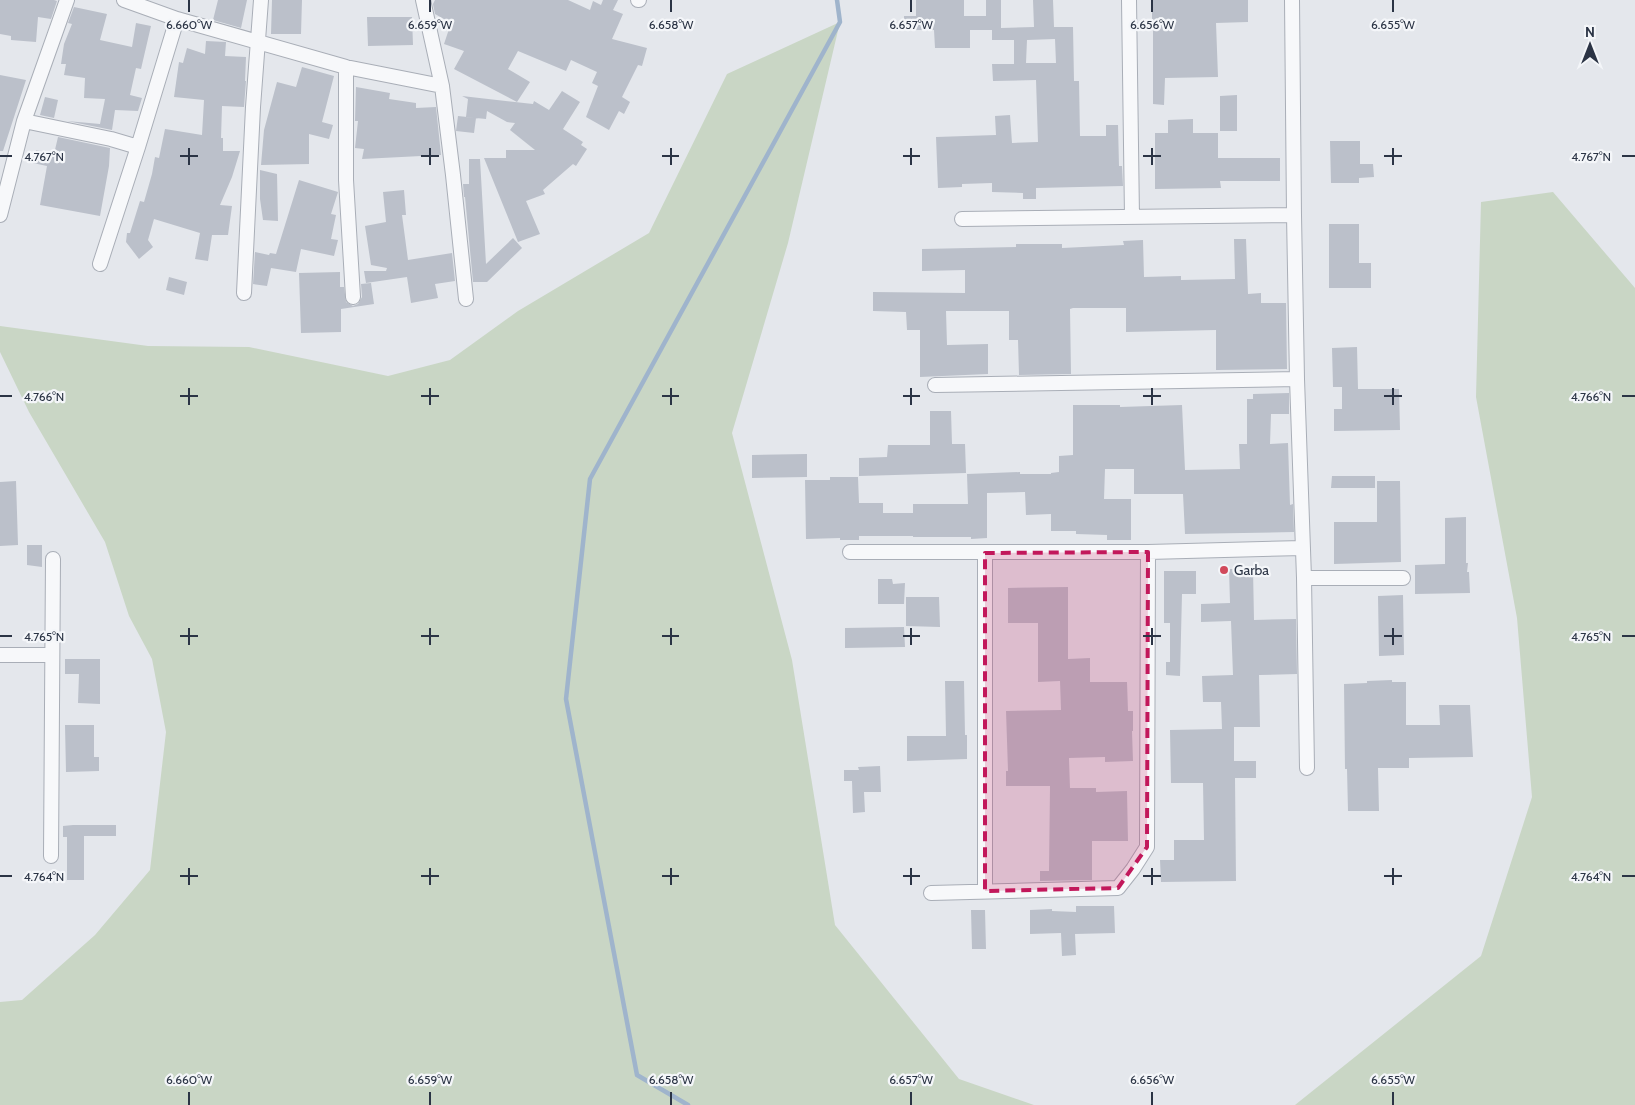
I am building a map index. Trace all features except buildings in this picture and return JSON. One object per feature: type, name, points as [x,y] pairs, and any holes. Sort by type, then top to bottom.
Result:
[{"type":"street","points":[[0,215],[24,121],[67,0]]},
{"type":"street","points":[[124,0],[177,19],[346,67],[442,86]]},
{"type":"street","points":[[244,293],[253,107],[261,0]]},
{"type":"street","points":[[423,0],[442,86],[466,299]]},
{"type":"street","points":[[1129,0],[1132,217]]},
{"type":"street","points":[[1292,0],[1297,379],[1304,578],[1307,768]]},
{"type":"street","points":[[100,264],[177,19]]},
{"type":"street","points":[[346,67],[346,180],[353,297]]},
{"type":"street","points":[[24,121],[94,135],[138,147]]},
{"type":"street","points":[[962,219],[1294,214]]},
{"type":"street","points":[[935,385],[1297,379]]},
{"type":"street","points":[[850,552],[1148,552],[1303,548]]},
{"type":"street","points":[[931,893],[1118,888],[1133,870],[1147,847],[1148,552]]},
{"type":"street","points":[[985,553],[985,891]]},
{"type":"street","points":[[51,856],[53,559]]},
{"type":"street","points":[[1304,578],[1403,578]]},
{"type":"street","points":[[0,655],[52,655]]},
{"type":"highlighted area","points":[[1148,552],[1147,847],[1118,888],[985,891],[985,553]]},
{"type":"green space","points":[[840,22],[788,243],[732,433],[792,660],[835,925],[959,1079],[1034,1105],[0,1105],[0,1002],[22,1000],[95,935],[150,870],[166,732],[152,659],[129,616],[105,542],[29,412],[0,352],[0,326],[148,346],[249,347],[388,376],[450,360],[518,311],[649,233],[727,74]]},
{"type":"green space","points":[[1553,192],[1635,288],[1635,1105],[1295,1105],[1481,956],[1532,797],[1517,618],[1476,397],[1481,202]]},
{"type":"waterway","points":[[688,1105],[637,1075],[566,699],[590,479],[840,22],[837,0]]},
{"type":"place","name":"Garba","points":[[1224,570]]}]
